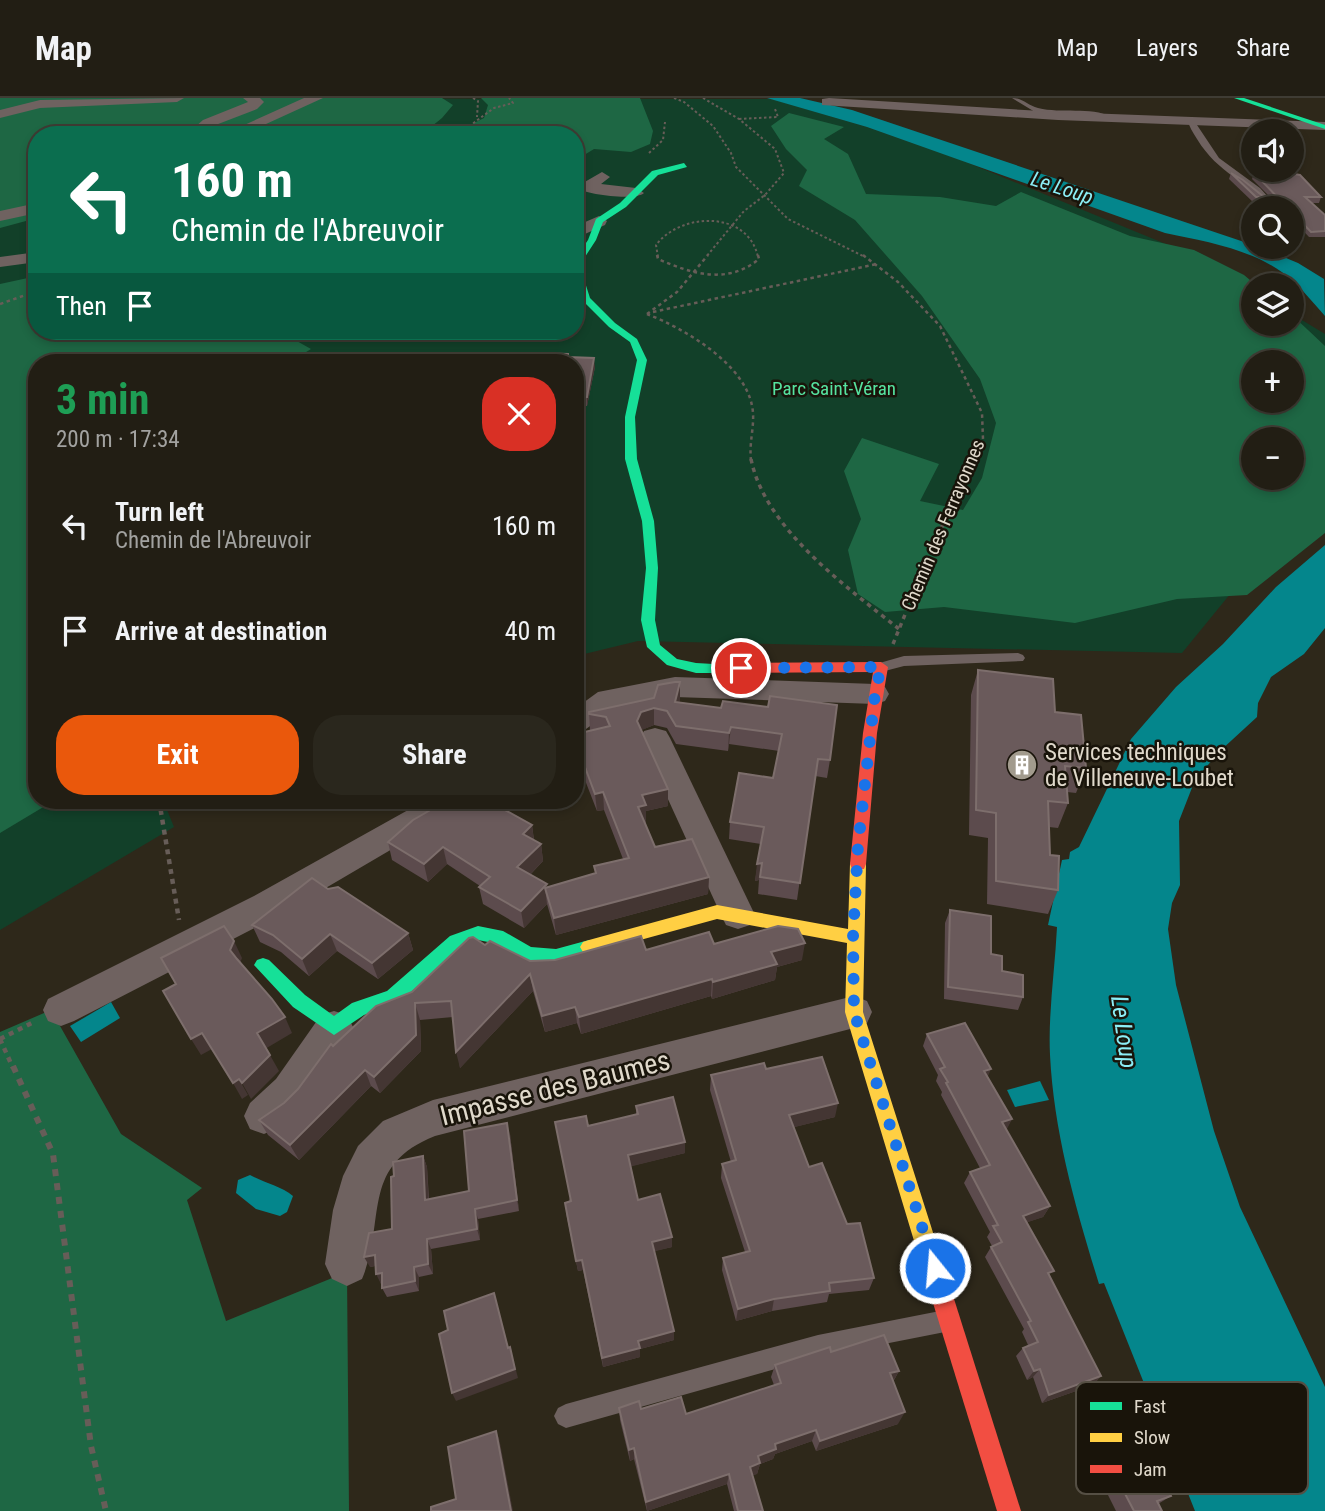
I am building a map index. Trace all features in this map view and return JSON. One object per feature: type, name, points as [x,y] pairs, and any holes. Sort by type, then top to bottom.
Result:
[{"type":"street","points":[[0,114],[56,102],[124,98]]},
{"type":"street","points":[[56,102],[109,103],[177,98]]},
{"type":"street","points":[[204,126],[257,102],[250,98]]},
{"type":"street","points":[[250,126],[316,98]]},
{"type":"street","points":[[1237,98],[1325,125]]},
{"type":"street","points":[[1245,98],[1325,125]]},
{"type":"street","points":[[827,102],[1114,118],[1325,125]]},
{"type":"street","points":[[584,229],[636,194],[655,173],[684,165]]},
{"type":"street","points":[[602,177],[584,187],[636,194]]},
{"type":"street","points":[[0,216],[28,210]]},
{"type":"street","points":[[584,252],[599,221]]},
{"type":"street","points":[[0,262],[28,258]]},
{"type":"street","points":[[584,293],[586,299],[612,325],[634,341],[642,360],[631,417],[631,459],[648,521],[652,568],[648,620],[654,647],[672,662],[696,668],[878,680]]},
{"type":"street","points":[[584,716],[608,699],[675,687],[816,690],[878,680]]},
{"type":"street","points":[[878,680],[858,846],[853,937],[854,1012],[1009,1511]]},
{"type":"street","points":[[655,738],[738,915]]},
{"type":"street","points":[[61,1010],[266,906],[435,809]]},
{"type":"street","points":[[264,1116],[290,1092],[334,1027],[358,1009],[393,997],[456,942],[478,933],[497,936],[528,954],[556,957],[717,912],[853,937]]},
{"type":"street","points":[[263,965],[299,1001],[334,1027]]},
{"type":"street","name":"Impasse des Baumes","points":[[347,1264],[355,1199],[371,1161],[396,1135],[433,1118],[854,1012]]},
{"type":"lane","points":[[1015,98],[1035,110],[1082,112],[1114,118]]},
{"type":"lane","points":[[1190,121],[1211,153],[1227,170],[1266,196]]},
{"type":"lane","points":[[878,680],[904,661],[1018,659]]},
{"type":"lane","points":[[566,1416],[818,1346],[951,1320]]},
{"type":"path","points":[[473,98],[478,101],[477,118]]},
{"type":"path","points":[[468,126],[494,108],[513,103],[509,98]]},
{"type":"path","name":"Chemin des Ferrayonnes","points":[[674,98],[684,102],[713,126],[731,153],[736,167],[788,219],[858,251],[878,264],[940,326],[982,413],[983,439],[970,472],[935,541],[878,680]]},
{"type":"path","points":[[647,314],[677,292],[733,223],[765,195],[784,173],[775,149],[739,119],[703,98]]},
{"type":"path","points":[[739,119],[778,117],[775,109]]},
{"type":"path","points":[[695,221],[733,223],[740,227],[758,249],[759,259],[752,267],[737,274],[692,272],[658,260],[656,245],[665,232],[677,224],[695,221]]},
{"type":"path","points":[[612,325],[716,297],[878,264]]},
{"type":"path","points":[[0,304],[28,294]]},
{"type":"path","points":[[647,314],[676,325],[735,374],[748,391],[754,413],[750,433],[752,472],[767,499],[793,533],[832,574],[899,629]]},
{"type":"path","points":[[160,809],[185,945]]},
{"type":"path","points":[[61,1010],[0,1039],[53,1154],[91,1446],[106,1511]]},
{"type":"green space","name":"Parc Saint-Véran","points":[[0,98],[772,99],[867,127],[961,160],[1178,249],[1241,312],[1241,336],[1304,336],[1304,321],[1325,334],[1325,478],[1182,653],[638,641],[584,654],[584,354],[28,354],[28,809],[167,809],[174,827],[0,930]]},
{"type":"green space","points":[[0,98],[442,98],[453,105],[432,126],[28,126],[28,220],[0,228]]},
{"type":"green space","points":[[481,98],[640,98],[653,131],[650,144],[631,152],[594,149],[584,155],[584,126],[468,126],[484,118],[488,105]]},
{"type":"green space","points":[[789,113],[844,127],[824,139],[848,154],[866,194],[940,197],[996,206],[1021,192],[1130,236],[1194,250],[1241,274],[1241,336],[1304,336],[1304,326],[1325,346],[1325,533],[1247,595],[1177,599],[1075,623],[944,607],[885,612],[858,594],[848,550],[861,519],[844,471],[862,438],[939,464],[920,501],[963,510],[982,478],[996,423],[980,379],[922,296],[855,220],[799,186],[807,170],[786,149],[771,126]]},
{"type":"green space","points":[[28,278],[28,340],[295,340],[311,349],[303,354],[28,354],[28,809],[40,809],[0,833],[0,284]]},
{"type":"green space","points":[[51,1010],[121,1134],[202,1188],[187,1200],[226,1321],[347,1272],[349,1511],[0,1511],[0,1032]]},
{"type":"water","name":"Le Loup","points":[[767,98],[800,98],[852,110],[1241,241],[1241,252],[1165,233],[867,127]]},
{"type":"water","name":"Le Loup","points":[[1259,259],[1288,259],[1324,279],[1325,316],[1304,292],[1304,273],[1283,273]]},
{"type":"water","name":"Le Loup","points":[[1325,545],[1325,628],[1304,654],[1271,677],[1258,703],[1257,717],[1220,751],[1195,780],[1179,821],[1180,885],[1172,903],[1168,929],[1176,985],[1214,1131],[1240,1207],[1325,1387],[1325,1511],[1195,1511],[1188,1494],[1308,1494],[1308,1382],[1144,1382],[1104,1283],[1099,1284],[1074,1199],[1061,1142],[1050,1055],[1057,927],[1048,925],[1062,860],[1069,859],[1070,852],[1079,847],[1131,739],[1176,687],[1223,644],[1276,587]]},
{"type":"water","points":[[111,1002],[120,1018],[81,1042],[70,1026]]},
{"type":"water","points":[[1040,1081],[1049,1100],[1015,1107],[1007,1090]]},
{"type":"water","points":[[250,1175],[293,1196],[287,1212],[280,1216],[256,1209],[236,1193],[238,1180]]},
{"type":"building","points":[[1231,173],[1263,196],[1255,196]]},
{"type":"building","points":[[1304,179],[1321,197],[1305,197],[1325,215],[1325,231],[1311,232],[1304,225],[1304,196],[1276,196],[1263,182],[1304,182]]},
{"type":"building","points":[[584,358],[594,358],[587,397],[584,397]]},
{"type":"building","name":"Services techniques de Villeneuve-Loubet","points":[[978,670],[1053,679],[1055,712],[1081,715],[1086,768],[1065,766],[1068,803],[1048,801],[1050,855],[1059,856],[1058,890],[996,881],[996,813],[976,810]]},
{"type":"building","points":[[680,682],[675,702],[721,708],[723,701],[768,707],[770,696],[837,705],[830,760],[818,759],[800,883],[760,877],[762,863],[757,864],[764,827],[730,822],[739,773],[773,778],[782,734],[731,727],[729,733],[676,726],[667,711],[654,708],[641,712],[637,721],[668,789],[642,795],[646,805],[638,807],[655,847],[692,839],[709,877],[554,918],[545,888],[596,873],[594,866],[629,858],[603,792],[595,794],[584,764],[584,732],[610,726],[606,717],[589,712],[654,698],[658,685]]},
{"type":"building","points":[[432,809],[503,809],[532,825],[523,834],[541,844],[517,867],[547,884],[521,911],[479,887],[490,877],[443,847],[424,864],[388,842],[413,820]]},
{"type":"building","points":[[312,878],[328,889],[338,887],[408,933],[372,963],[330,934],[302,959],[273,935],[252,925]]},
{"type":"building","points":[[950,910],[991,916],[991,954],[1002,956],[1002,971],[1023,975],[1023,997],[948,987]]},
{"type":"building","points":[[224,926],[234,941],[230,950],[285,1017],[257,1033],[270,1055],[242,1083],[239,1079],[233,1083],[202,1033],[191,1039],[163,991],[176,984],[161,958]]},
{"type":"building","points":[[778,926],[798,929],[805,943],[771,952],[777,964],[713,982],[712,979],[579,1017],[575,1007],[542,1016],[530,974],[456,1052],[451,1001],[415,1003],[416,1035],[374,1077],[365,1070],[290,1145],[259,1120],[284,1103],[298,1089],[331,1044],[333,1046],[376,1006],[412,992],[469,938],[473,937],[485,945],[490,941],[530,961],[555,960],[641,936],[646,950],[709,932],[714,944]]},
{"type":"building","points":[[965,1023],[991,1069],[984,1071],[1012,1119],[1002,1122],[1050,1206],[1023,1216],[1054,1271],[1048,1273],[1101,1376],[1076,1382],[1076,1385],[1049,1395],[1040,1369],[1034,1371],[1023,1348],[1038,1342],[1028,1322],[1031,1321],[991,1247],[1002,1242],[993,1226],[998,1225],[970,1172],[990,1165],[946,1083],[948,1082],[940,1069],[945,1067],[927,1034]]},
{"type":"building","points":[[822,1057],[838,1103],[789,1115],[809,1167],[822,1163],[847,1224],[860,1223],[874,1278],[829,1283],[830,1291],[774,1299],[738,1309],[723,1258],[750,1251],[722,1164],[736,1160],[711,1075],[764,1063],[766,1069]]},
{"type":"building","points":[[673,1097],[685,1142],[628,1155],[638,1200],[660,1194],[672,1237],[652,1242],[674,1331],[638,1341],[640,1348],[602,1358],[582,1260],[576,1261],[565,1203],[571,1201],[555,1122],[586,1116],[588,1126],[638,1114],[636,1106]]},
{"type":"building","points":[[507,1123],[517,1200],[475,1209],[477,1229],[427,1239],[428,1264],[414,1267],[415,1281],[382,1288],[382,1273],[376,1274],[375,1255],[364,1257],[369,1233],[392,1229],[393,1162],[423,1156],[425,1200],[469,1191],[464,1131]]},
{"type":"building","points":[[494,1293],[515,1369],[452,1393],[439,1334],[448,1330],[444,1311]]},
{"type":"building","points":[[884,1335],[899,1371],[890,1373],[905,1412],[820,1441],[816,1430],[775,1444],[776,1449],[758,1456],[760,1463],[750,1467],[763,1511],[738,1511],[729,1474],[646,1502],[634,1448],[629,1450],[619,1408],[639,1401],[641,1409],[681,1397],[686,1414],[781,1383],[775,1365],[830,1347],[831,1352]]},
{"type":"building","points":[[496,1431],[511,1511],[431,1511],[431,1507],[456,1499],[448,1447]]},
{"type":"building","points":[[1125,1494],[1171,1496],[1157,1501],[1162,1511],[1134,1511]]},
{"type":"traffic: fast","points":[[1237,98],[1325,127]]},
{"type":"traffic: fast","points":[[584,252],[599,221],[623,205],[655,173],[684,165]]},
{"type":"traffic: fast","points":[[584,293],[586,299],[612,325],[634,341],[642,360],[630,417],[631,459],[648,521],[652,568],[648,620],[654,647],[672,662],[696,668],[726,668]]},
{"type":"traffic: fast","points":[[263,965],[299,1001],[334,1027],[358,1009],[393,997],[456,941],[478,933],[497,936],[528,954],[556,956],[589,947]]},
{"type":"traffic: slow","points":[[858,864],[854,1012],[932,1264]]},
{"type":"traffic: slow","points":[[589,947],[717,912],[853,937]]},
{"type":"traffic: jam","points":[[726,668],[881,667],[870,733],[858,864]]},
{"type":"traffic: jam","points":[[932,1264],[1009,1511]]},
{"type":"place","name":"Services techniques de Villeneuve-Loubet","points":[[1022,765]]},
{"type":"route","points":[[741,668],[881,667],[875,694],[858,846],[853,937],[854,1012],[935,1268]]}]
